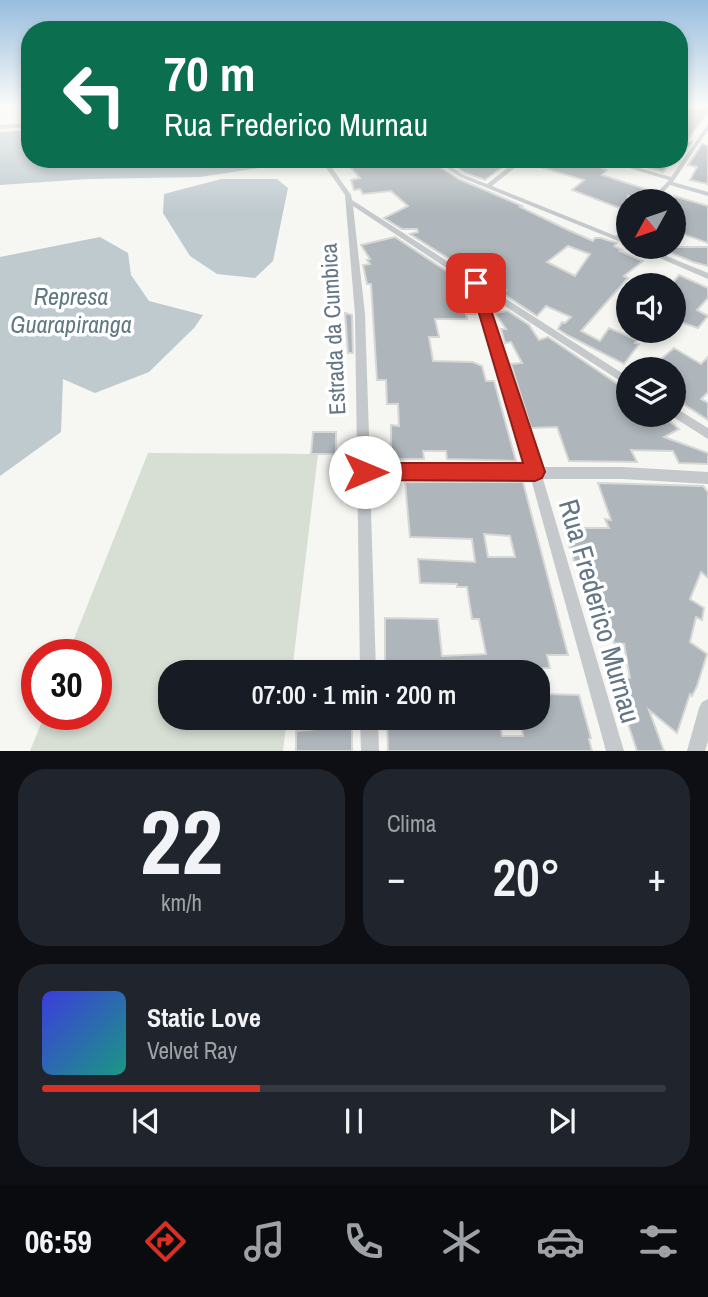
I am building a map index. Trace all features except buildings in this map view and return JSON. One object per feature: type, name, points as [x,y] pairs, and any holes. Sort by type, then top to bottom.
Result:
[{"type":"street","name":"Estrada da Cumbica","points":[[329,168],[349,201],[360,314],[369,660]]},
{"type":"street","points":[[449,168],[616,237]]},
{"type":"street","points":[[488,186],[511,168]]},
{"type":"street","points":[[630,168],[708,194]]},
{"type":"street","points":[[663,189],[680,168]]},
{"type":"street","points":[[349,201],[616,374]]},
{"type":"street","points":[[667,259],[708,276]]},
{"type":"street","name":"Rua Frederico Murnau","points":[[476,283],[535,472],[615,751]]},
{"type":"street","points":[[686,420],[708,434]]},
{"type":"street","points":[[365,472],[535,472],[708,478]]},
{"type":"street","points":[[696,751],[708,708]]},
{"type":"street","points":[[369,730],[370,751]]},
{"type":"shaded area","points":[[148,453],[318,454],[293,660],[158,660],[158,730],[286,730],[283,751],[30,751],[39,730],[112,730],[112,639],[74,639]]},
{"type":"water","points":[[0,142],[21,142],[21,168],[259,168],[200,177],[88,179],[0,185]]},
{"type":"water","name":"Represa Guarapiranga","points":[[221,179],[277,179],[288,188],[273,261],[255,278],[217,274],[190,256],[163,213],[164,194]]},
{"type":"water","name":"Represa Guarapiranga","points":[[100,237],[128,253],[131,275],[149,301],[203,315],[194,328],[149,372],[95,393],[63,379],[61,432],[0,476],[0,257]]},
{"type":"route","points":[[365,472],[535,472],[476,283]]}]
